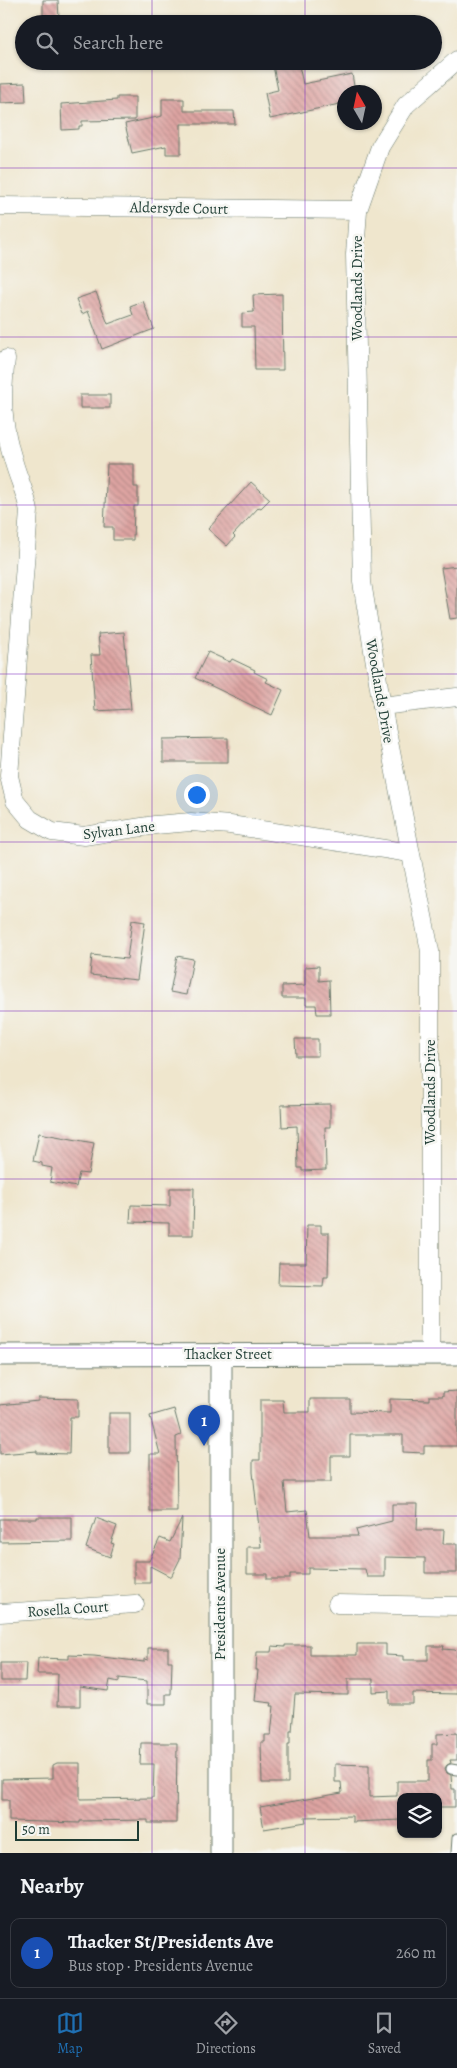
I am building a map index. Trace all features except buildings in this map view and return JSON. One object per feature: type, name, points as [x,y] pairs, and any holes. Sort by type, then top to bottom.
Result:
[{"type":"street","name":"Woodlands Drive","points":[[430,1354],[430,950],[382,706],[362,582],[355,254],[358,210],[380,147],[406,105],[457,60]]},
{"type":"street","name":"Aldersyde Court","points":[[0,206],[358,210]]},
{"type":"street","name":"Sylvan Lane","points":[[6,360],[2,393],[5,427],[14,465],[27,496],[29,511],[9,776],[15,801],[30,819],[52,832],[84,836],[155,825],[191,822],[230,826],[410,853]]},
{"type":"street","points":[[382,706],[457,697]]},
{"type":"street","name":"Presidents Avenue","points":[[221,1354],[221,1853]]},
{"type":"street","name":"Thacker Street","points":[[0,1355],[457,1354]]},
{"type":"street","name":"Rosella Court","points":[[0,1613],[135,1604]]},
{"type":"street","points":[[337,1604],[457,1606]]},
{"type":"lane","points":[[456,1853],[457,1838]]},
{"type":"place","name":"Thacker St/Presidents Ave","points":[[204,1446]]}]
